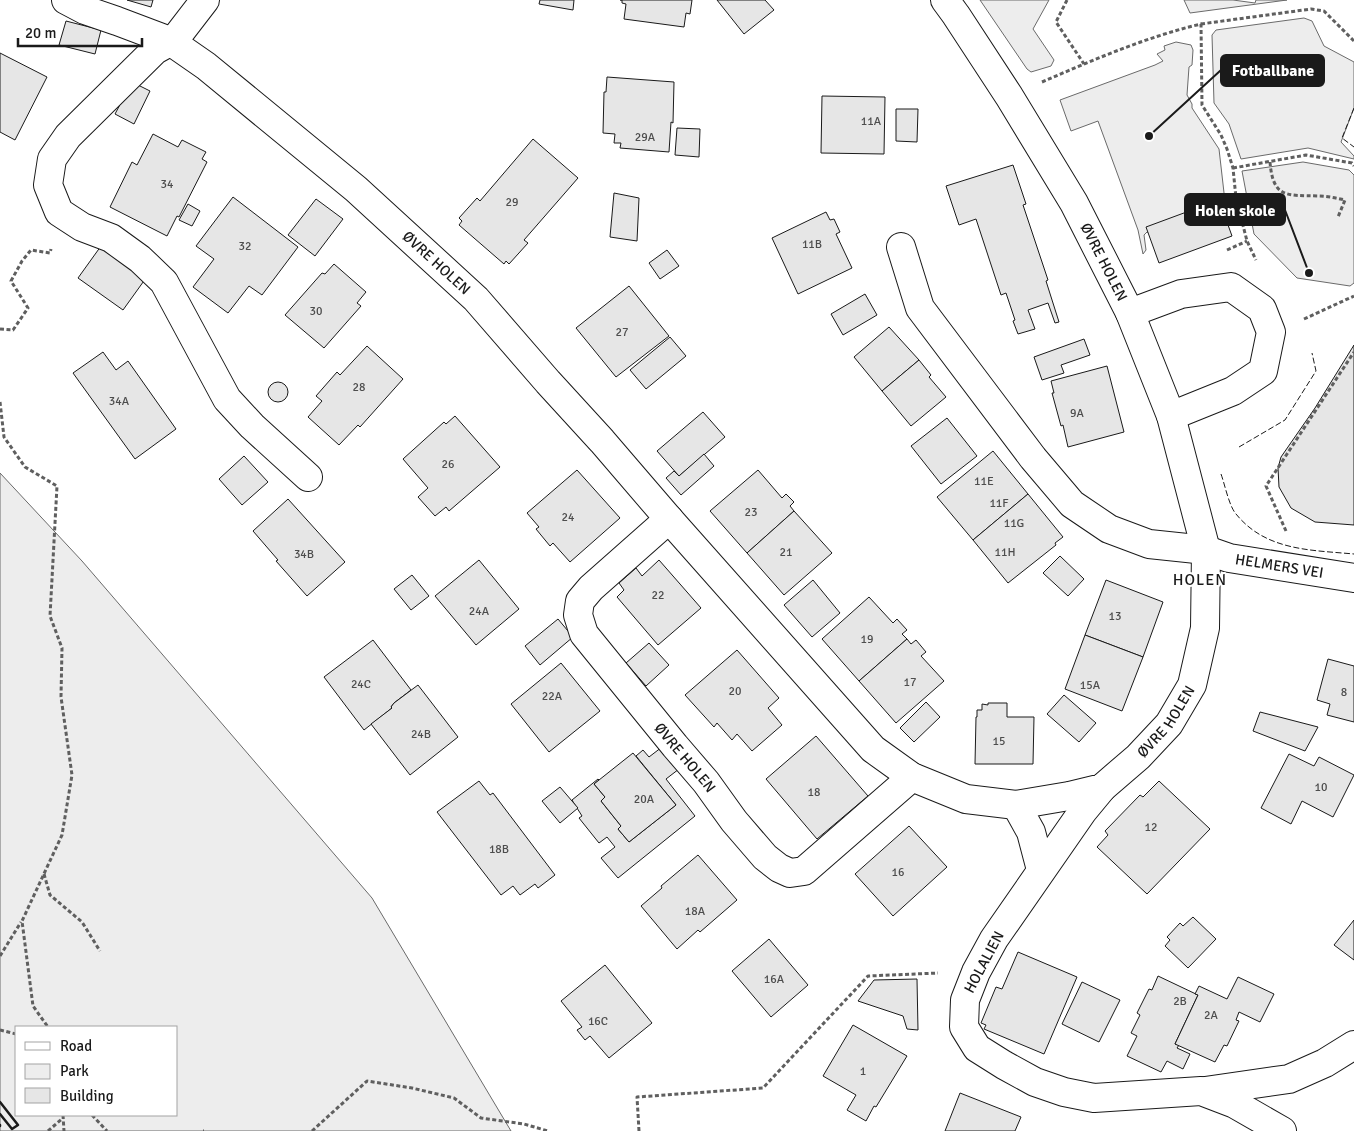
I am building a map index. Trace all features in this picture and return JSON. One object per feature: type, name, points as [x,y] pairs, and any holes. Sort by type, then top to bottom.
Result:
[{"type":"street","name":"ØVRE HOLEN","points":[[66,0],[85,10],[170,41],[206,66],[356,189],[476,299],[854,729],[874,749],[912,777],[966,799],[1016,805],[1102,788],[1138,756],[1169,724],[1192,685],[1205,628],[1206,550],[1171,416],[1130,313],[1074,203],[1009,96],[945,0]]},
{"type":"street","points":[[205,0],[175,39],[155,50],[68,136],[52,159],[48,185],[59,212],[82,227],[111,238],[140,259],[164,282],[227,399],[252,426],[308,477]]},
{"type":"street","points":[[901,247],[920,308],[1033,458],[1072,504],[1109,529],[1149,544],[1206,550]]},
{"type":"street","points":[[1130,313],[1181,294],[1231,287],[1262,309],[1271,332],[1262,371],[1234,391],[1171,416]]},
{"type":"street","name":"ØVRE HOLEN","points":[[669,519],[591,588],[580,601],[578,616],[584,634],[765,857],[779,868],[790,873],[804,871],[912,777]]},
{"type":"street","name":"HELMERS VEI","points":[[1206,550],[1229,558],[1354,578]]},
{"type":"street","name":"HOLALIEN","points":[[1102,788],[1083,810],[1041,870],[994,939],[976,972],[965,1000],[964,1027],[977,1048],[1004,1065],[1042,1084],[1064,1092],[1094,1098],[1201,1091],[1289,1079],[1325,1063],[1354,1045]]},
{"type":"street","points":[[1016,805],[1031,832],[1041,870]]},
{"type":"street","name":"HOLALIEN","points":[[1201,1091],[1235,1104],[1282,1131]]},
{"type":"path","points":[[1067,0],[1056,22],[1084,64]]},
{"type":"path","points":[[1009,96],[1084,64],[1175,30],[1201,24],[1311,9],[1324,11],[1354,41]]},
{"type":"path","points":[[1201,24],[1202,105],[1221,135],[1232,168],[1236,198],[1246,240],[1258,264]]},
{"type":"path","points":[[1232,168],[1306,155],[1352,163],[1354,166]]},
{"type":"path","points":[[1270,162],[1271,177],[1277,188],[1292,196],[1321,196],[1345,200],[1338,217]]},
{"type":"path","points":[[0,329],[13,330],[28,308],[11,281],[22,261],[31,250],[50,253],[59,212]]},
{"type":"path","points":[[1271,332],[1354,296]]},
{"type":"path","points":[[1289,536],[1266,486],[1354,352]]},
{"type":"path","points":[[0,402],[4,437],[25,467],[57,486],[50,616],[62,648],[62,697],[72,775],[62,835],[22,921],[0,956]]},
{"type":"path","points":[[44,873],[50,895],[82,922],[100,950]]},
{"type":"path","points":[[22,921],[33,1006],[47,1026]]},
{"type":"path","points":[[639,1131],[637,1097],[762,1088],[868,976],[976,972]]},
{"type":"path","points":[[0,1030],[15,1034]]},
{"type":"path","points":[[312,1131],[367,1081],[412,1088],[454,1098],[481,1118],[524,1124],[548,1131]]},
{"type":"path","points":[[48,1131],[63,1116]]},
{"type":"path","points":[[63,1116],[64,1131]]},
{"type":"path","points":[[93,1116],[107,1131]]},
{"type":"green space","points":[[980,0],[1049,0],[1033,29],[1054,60],[1051,66],[1031,72],[1027,69]]},
{"type":"green space","points":[[1184,0],[1233,0],[1255,3],[1256,0],[1287,0],[1190,13]]},
{"type":"green space","points":[[1304,18],[1312,21],[1324,46],[1354,62],[1354,108],[1341,142],[1354,156],[1354,159],[1308,148],[1241,159],[1229,124],[1214,103],[1212,35],[1216,30]]},
{"type":"green space","points":[[1176,42],[1191,45],[1193,50],[1192,65],[1189,67],[1187,95],[1192,108],[1219,149],[1227,219],[1216,210],[1151,234],[1147,232],[1144,235],[1146,250],[1143,254],[1138,230],[1098,121],[1071,131],[1060,100],[1163,61],[1157,54],[1165,50],[1164,46]]},
{"type":"green space","points":[[1303,162],[1349,170],[1354,175],[1354,283],[1350,286],[1297,278],[1254,234],[1242,171]]},
{"type":"green space","points":[[0,473],[82,561],[372,898],[511,1131],[0,1131]]},
{"type":"building","points":[[127,0],[153,0],[151,7]]},
{"type":"building","points":[[540,0],[574,0],[573,10],[539,4]]},
{"type":"building","points":[[622,0],[692,0],[690,14],[686,13],[684,27],[624,19],[626,4],[622,3]]},
{"type":"building","points":[[717,0],[765,0],[774,10],[744,34]]},
{"type":"building","points":[[66,21],[101,30],[95,54],[59,45]]},
{"type":"building","points":[[0,53],[47,77],[15,140],[0,132]]},
{"type":"building","points":[[607,77],[674,82],[673,123],[671,122],[669,152],[620,148],[621,143],[614,143],[615,134],[603,133],[604,92],[606,92]]},
{"type":"building","points":[[132,82],[150,91],[134,124],[115,114]]},
{"type":"building","points":[[822,96],[885,97],[884,154],[821,153]]},
{"type":"building","points":[[896,109],[918,109],[917,142],[896,141]]},
{"type":"building","points":[[677,128],[700,129],[699,157],[675,155]]},
{"type":"building","points":[[153,134],[178,147],[182,140],[206,152],[202,159],[207,162],[179,217],[177,216],[167,236],[110,207],[132,162],[137,165]]},
{"type":"building","points":[[533,139],[578,178],[524,240],[528,243],[509,264],[506,261],[504,264],[459,225],[462,221],[459,218],[477,198],[480,201]]},
{"type":"building","points":[[1013,165],[1026,204],[1023,205],[1048,280],[1046,281],[1059,322],[1055,323],[1048,303],[1028,310],[1035,329],[1018,334],[1006,293],[1001,295],[976,219],[959,225],[946,186]]},
{"type":"building","points":[[614,193],[639,198],[637,241],[610,237]]},
{"type":"building","points":[[233,197],[298,247],[262,295],[249,286],[228,313],[193,287],[214,259],[196,246]]},
{"type":"building","points":[[316,199],[343,219],[315,256],[288,235]]},
{"type":"building","points":[[1219,200],[1232,236],[1159,263],[1146,227]]},
{"type":"building","points":[[188,204],[200,211],[192,226],[179,220]]},
{"type":"building","points":[[826,212],[830,220],[834,219],[840,232],[836,234],[852,268],[798,294],[772,238]]},
{"type":"building","points":[[101,246],[146,278],[123,310],[78,278]]},
{"type":"building","points":[[667,250],[679,266],[660,279],[649,263]]},
{"type":"building","points":[[334,264],[366,292],[357,303],[361,306],[324,348],[285,315],[322,273],[325,274]]},
{"type":"building","points":[[629,286],[669,336],[616,377],[576,328]]},
{"type":"building","points":[[865,294],[877,315],[843,335],[831,314]]},
{"type":"building","points":[[889,327],[919,360],[882,391],[854,357]]},
{"type":"building","points":[[670,337],[686,356],[646,389],[630,370]]},
{"type":"building","points":[[1084,339],[1090,355],[1061,365],[1064,373],[1042,380],[1034,357]]},
{"type":"building","points":[[1354,345],[1354,525],[1315,522],[1291,508],[1279,487],[1278,468],[1281,457],[1315,408]]},
{"type":"building","points":[[367,346],[403,379],[360,427],[358,425],[339,445],[308,417],[322,401],[316,396],[337,372],[340,375]]},
{"type":"building","points":[[103,352],[116,370],[128,361],[176,429],[135,459],[73,373]]},
{"type":"building","points":[[919,360],[931,375],[929,377],[946,397],[911,426],[882,391]]},
{"type":"building","points":[[1107,366],[1124,432],[1068,447],[1052,393],[1054,393],[1051,381]]},
{"type":"building","points":[[274,382],[282,382],[288,388],[288,396],[282,402],[274,402],[268,396],[268,388]]},
{"type":"building","points":[[703,412],[725,437],[679,476],[657,451]]},
{"type":"building","points":[[455,416],[500,467],[449,511],[446,507],[435,516],[418,497],[428,488],[403,459],[444,422],[446,424]]},
{"type":"building","points":[[947,418],[977,456],[941,484],[911,446]]},
{"type":"building","points":[[993,451],[1028,494],[973,540],[937,497]]},
{"type":"building","points":[[704,454],[714,466],[681,495],[666,478],[674,471],[679,476]]},
{"type":"building","points":[[244,456],[268,482],[242,505],[219,479]]},
{"type":"building","points":[[577,470],[620,518],[570,562],[553,543],[550,546],[536,529],[539,527],[527,513]]},
{"type":"building","points":[[758,470],[782,498],[786,494],[794,502],[790,506],[794,511],[747,553],[710,511]]},
{"type":"building","points":[[1028,494],[1063,537],[1055,543],[1056,545],[1008,583],[973,540]]},
{"type":"building","points":[[288,499],[345,562],[307,596],[253,531]]},
{"type":"building","points":[[794,511],[832,553],[784,595],[747,553]]},
{"type":"building","points":[[1060,556],[1084,579],[1068,596],[1043,573]]},
{"type":"building","points":[[479,560],[519,609],[476,645],[435,596]]},
{"type":"building","points":[[659,560],[701,608],[658,645],[617,597],[624,590],[619,583],[636,568],[642,576]]},
{"type":"building","points":[[412,575],[429,596],[411,610],[394,589]]},
{"type":"building","points":[[813,580],[840,613],[812,637],[784,605]]},
{"type":"building","points":[[1106,580],[1163,602],[1143,657],[1085,635]]},
{"type":"building","points":[[869,597],[893,623],[897,619],[907,630],[902,634],[907,639],[859,681],[822,639]]},
{"type":"building","points":[[558,619],[573,637],[540,665],[525,646]]},
{"type":"building","points":[[1085,635],[1143,657],[1122,711],[1065,689]]},
{"type":"building","points":[[907,639],[911,644],[916,640],[926,652],[921,656],[944,681],[896,723],[859,681]]},
{"type":"building","points":[[373,640],[411,690],[364,730],[324,677]]},
{"type":"building","points":[[649,643],[669,665],[646,686],[626,663]]},
{"type":"building","points":[[737,650],[779,698],[768,708],[782,725],[752,751],[737,734],[732,740],[717,723],[714,727],[685,695]]},
{"type":"building","points":[[1328,659],[1354,666],[1354,722],[1327,715],[1330,704],[1317,700]]},
{"type":"building","points":[[561,663],[600,711],[549,752],[511,704]]},
{"type":"building","points":[[418,685],[458,737],[410,775],[371,724]]},
{"type":"building","points":[[1064,695],[1096,723],[1079,742],[1047,714]]},
{"type":"building","points":[[926,702],[940,717],[914,742],[900,728]]},
{"type":"building","points":[[988,703],[1007,703],[1007,717],[1034,717],[1033,764],[975,764],[977,710],[982,710],[982,704],[988,705]]},
{"type":"building","points":[[1260,712],[1318,727],[1305,751],[1253,731]]},
{"type":"building","points":[[816,736],[868,796],[817,839],[766,779]]},
{"type":"building","points":[[662,747],[679,769],[666,779],[695,816],[618,878],[601,858],[615,847],[607,837],[599,843],[579,818],[582,816],[572,800],[598,779],[594,784],[605,797],[601,801],[621,826],[618,829],[629,842],[676,805],[636,756],[643,750],[649,757]]},
{"type":"building","points":[[633,753],[676,805],[629,842],[618,829],[621,826],[601,801],[605,797],[594,784]]},
{"type":"building","points":[[1289,754],[1314,766],[1319,757],[1354,775],[1333,817],[1302,801],[1291,824],[1261,808]]},
{"type":"building","points":[[479,781],[490,795],[493,793],[555,875],[538,888],[535,884],[520,895],[513,886],[501,895],[437,812]]},
{"type":"building","points":[[1159,781],[1210,829],[1147,894],[1097,847],[1108,835],[1105,831],[1140,795],[1143,797]]},
{"type":"building","points":[[560,787],[578,808],[560,823],[542,801]]},
{"type":"building","points":[[909,826],[947,867],[893,916],[855,874]]},
{"type":"building","points":[[698,855],[737,900],[677,949],[641,906],[662,888],[661,886]]},
{"type":"building","points":[[1193,917],[1216,939],[1188,968],[1165,946],[1170,940],[1167,937],[1180,923],[1183,926]]},
{"type":"building","points":[[1354,920],[1354,960],[1334,945]]},
{"type":"building","points":[[769,939],[808,985],[771,1017],[732,971]]},
{"type":"building","points":[[1018,952],[1077,977],[1044,1054],[984,1029],[986,1025],[981,1023],[996,987],[1002,989]]},
{"type":"building","points":[[605,965],[652,1023],[609,1058],[590,1036],[585,1040],[577,1030],[582,1027],[561,1001]]},
{"type":"building","points":[[1158,976],[1198,995],[1175,1044],[1179,1045],[1177,1048],[1190,1054],[1183,1069],[1167,1061],[1161,1072],[1127,1056],[1137,1036],[1131,1033],[1140,1015],[1137,1013],[1149,989],[1152,990]]},
{"type":"building","points":[[1238,977],[1274,994],[1260,1022],[1239,1012],[1236,1020],[1239,1021],[1227,1046],[1224,1045],[1215,1062],[1175,1044],[1198,995],[1195,994],[1199,986],[1227,999]]},
{"type":"building","points":[[917,979],[918,1030],[907,1029],[903,1016],[858,1001],[874,980]]},
{"type":"building","points":[[1082,982],[1120,1000],[1099,1042],[1062,1024]]},
{"type":"building","points":[[853,1025],[907,1056],[866,1121],[847,1110],[856,1095],[823,1076]]},
{"type":"building","points":[[960,1093],[1021,1117],[1015,1131],[945,1131]]},
{"type":"fence","points":[[1354,108],[1342,138],[1354,147]]},
{"type":"fence","points":[[1239,447],[1285,420],[1316,371],[1312,353]]},
{"type":"fence","points":[[1221,474],[1229,501],[1236,514],[1261,535],[1275,542],[1290,546],[1354,554]]},
{"type":"wall","points":[[0,1102],[18,1125],[12,1129],[0,1114]]},
{"type":"place","name":"Fotballbane","points":[[1149,136]]},
{"type":"place","name":"Holen skole","points":[[1309,273]]},
{"type":"district","name":"HOLEN","points":[[1200,580]]}]
